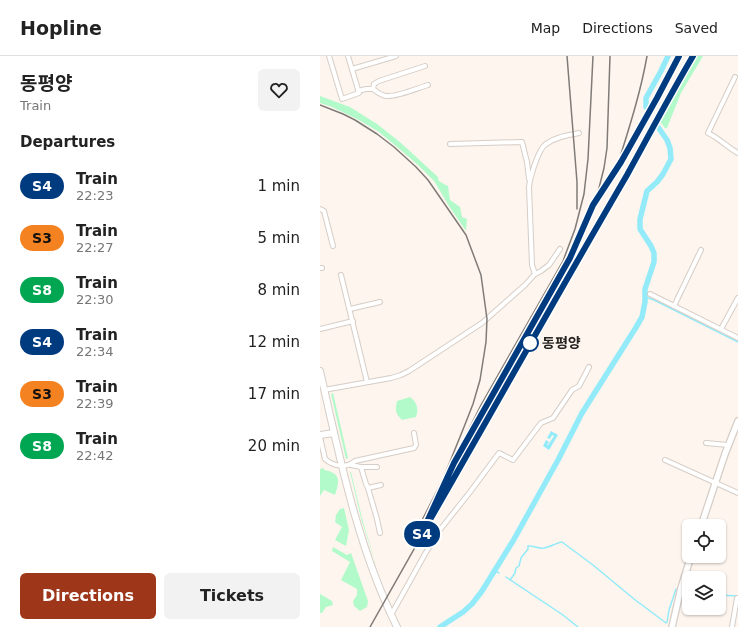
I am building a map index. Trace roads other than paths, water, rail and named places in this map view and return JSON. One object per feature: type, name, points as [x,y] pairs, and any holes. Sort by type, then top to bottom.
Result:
[{"type":"main road","points":[[320,372],[347,487],[364,547],[374,575],[397,627]]},
{"type":"main road","points":[[320,436],[334,432]]},
{"type":"street","points":[[329,56],[342,99],[359,93],[358,91],[366,89],[373,89],[386,96],[395,95],[428,85]]},
{"type":"street","points":[[348,56],[358,91]]},
{"type":"street","points":[[352,69],[396,56]]},
{"type":"street","points":[[373,89],[374,84],[379,81],[425,66]]},
{"type":"street","points":[[735,77],[708,133],[738,153]]},
{"type":"street","points":[[529,182],[536,160],[546,144],[560,136],[579,133]]},
{"type":"street","points":[[450,144],[522,142],[527,162],[529,182],[532,265],[535,274]]},
{"type":"street","points":[[320,204],[321,209],[324,211],[333,246]]},
{"type":"street","points":[[324,390],[401,375],[409,371],[482,323],[535,274],[549,265],[560,249]]},
{"type":"street","points":[[674,306],[701,250]]},
{"type":"street","points":[[341,275],[367,382]]},
{"type":"street","points":[[650,294],[738,338]]},
{"type":"street","points":[[721,329],[738,298]]},
{"type":"street","points":[[350,309],[380,302]]},
{"type":"street","points":[[320,329],[352,321]]},
{"type":"street","points":[[391,615],[439,531],[499,453],[513,460],[541,423],[552,418],[572,390],[579,386],[589,367]]},
{"type":"street","points":[[703,519],[714,483],[728,445],[735,433],[738,421]]},
{"type":"street","points":[[350,465],[355,461],[414,448],[416,445],[414,433]]},
{"type":"street","points":[[320,436],[325,459],[331,464],[342,466],[350,465],[377,467]]},
{"type":"street","points":[[706,443],[728,445]]},
{"type":"street","points":[[665,460],[738,493]]},
{"type":"street","points":[[361,467],[378,519],[380,533]]},
{"type":"street","points":[[368,488],[381,485]]},
{"type":"street","points":[[672,627],[681,588],[690,563]]},
{"type":"street","points":[[732,627],[737,598]]},
{"type":"water","points":[[551,431],[558,435],[549,450],[543,446],[546,440],[549,442],[548,445],[554,436],[552,435],[550,439],[547,438]]},
{"type":"waterway","points":[[646,107],[646,98],[668,56]]},
{"type":"waterway","points":[[440,627],[463,612],[472,604],[482,591],[513,541],[582,413],[642,317],[645,302],[645,289],[654,262],[654,253],[640,229],[640,219],[647,191],[657,182],[671,159],[670,148],[667,140],[658,127]]},
{"type":"waterway","points":[[645,297],[654,300],[738,342]]},
{"type":"waterway","points":[[510,580],[515,573],[516,568],[519,566],[521,558],[528,549],[528,546],[544,548],[562,542],[666,623],[676,589]]},
{"type":"waterway","points":[[495,571],[499,573]]},
{"type":"waterway","points":[[506,577],[563,615],[578,627]]},
{"type":"waterway","points":[[726,595],[738,596]]},
{"type":"railway","points":[[567,56],[577,182],[577,209]]},
{"type":"railway","points":[[468,431],[481,405],[563,261],[575,229],[584,194],[588,159],[593,56]]},
{"type":"railway","points":[[598,192],[607,148],[610,56]]},
{"type":"railway","points":[[621,154],[639,94],[647,56]]},
{"type":"railway","points":[[571,256],[593,205],[621,161],[679,56]]},
{"type":"railway","points":[[370,627],[658,119],[690,56]]},
{"type":"railway","points":[[320,105],[355,120],[377,134],[416,167],[428,180],[466,235],[481,275],[487,319],[486,342],[480,380],[473,404],[443,479],[410,544]]},
{"type":"railway","points":[[457,457],[474,428]]},
{"type":"train","name":"S4","points":[[679,56],[621,162],[593,205],[570,258],[454,463],[420,537],[693,56]]},
{"type":"place","name":"동평양","points":[[530,343]]}]
